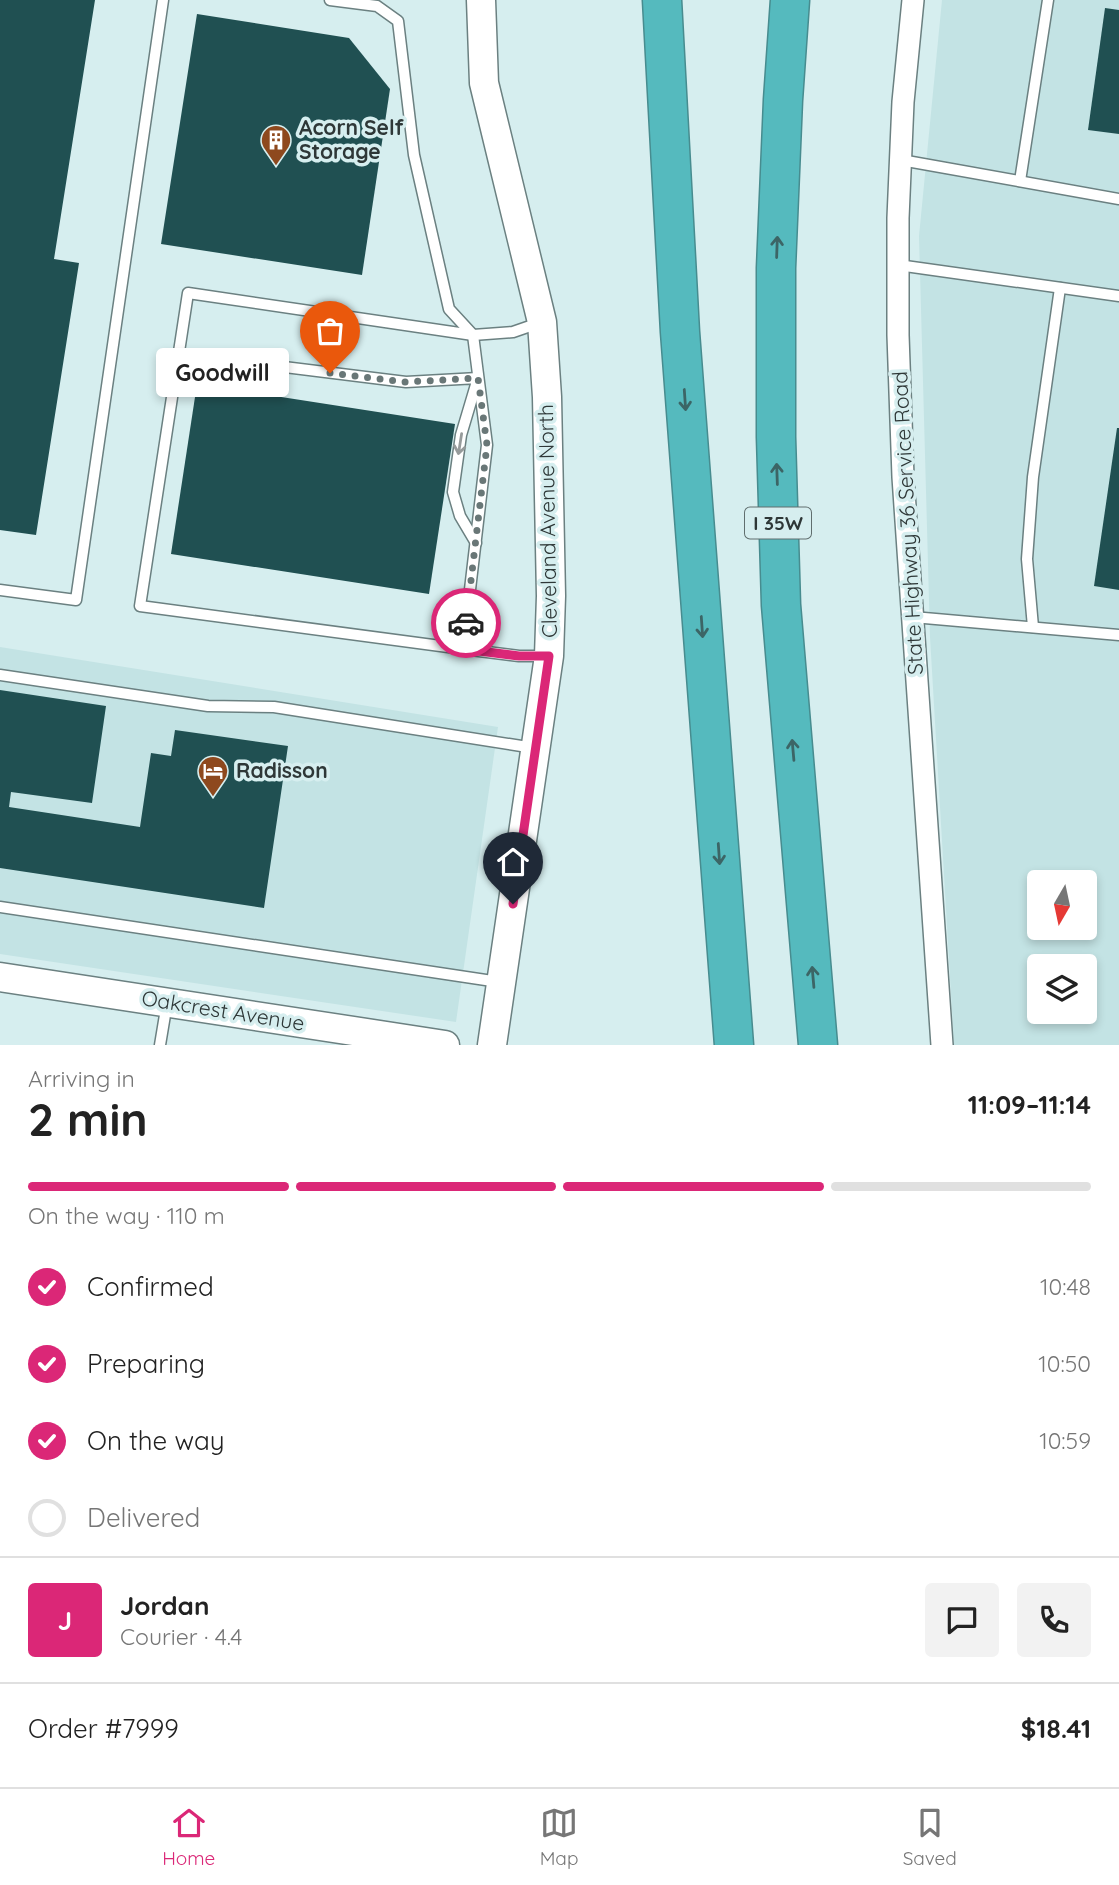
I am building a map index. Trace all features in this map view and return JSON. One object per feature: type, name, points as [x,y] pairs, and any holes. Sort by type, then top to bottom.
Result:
[{"type":"highway","points":[[643,0],[680,332]]},
{"type":"highway","points":[[662,0],[680,332],[734,1045]]},
{"type":"highway","name":"I 35W","points":[[790,0],[776,268],[775,437],[781,606],[818,1045]]},
{"type":"street","name":"Cleveland Avenue North","points":[[481,0],[484,83],[542,322],[547,397],[551,596],[549,656],[492,1045]]},
{"type":"street","name":"State Highway 36 Service Road","points":[[913,0],[903,102],[898,335],[903,477],[942,1045]]},
{"type":"street","name":"Oakcrest Avenue","points":[[0,977],[445,1045]]},
{"type":"lane","points":[[0,590],[76,600],[163,0]]},
{"type":"lane","points":[[330,0],[377,6],[398,21],[414,155],[449,309],[473,335],[487,445],[463,649]]},
{"type":"lane","points":[[1020,181],[1048,0]]},
{"type":"lane","points":[[901,160],[1119,199]]},
{"type":"lane","points":[[898,265],[1119,296]]},
{"type":"lane","points":[[1033,627],[1027,559],[1032,477],[1060,288]]},
{"type":"lane","points":[[542,322],[513,332],[473,335],[188,293],[140,606],[519,656],[549,656]]},
{"type":"lane","points":[[178,354],[406,382],[478,378]]},
{"type":"lane","points":[[475,543],[460,516],[453,492],[461,435],[478,378]]},
{"type":"lane","points":[[913,617],[1119,635]]},
{"type":"lane","points":[[0,675],[208,706],[274,707],[536,748]]},
{"type":"lane","points":[[0,907],[502,982]]},
{"type":"lane","points":[[160,1045],[167,1002]]},
{"type":"shaded area","points":[[942,0],[1119,0],[1119,1045],[954,1045],[930,637],[919,236]]},
{"type":"shaded area","points":[[0,647],[498,727],[456,1022],[0,954]]},
{"type":"building","points":[[0,0],[95,0],[54,259],[79,263],[36,535],[0,530]]},
{"type":"building","points":[[1105,8],[1119,10],[1119,134],[1088,130]]},
{"type":"building","name":"Acorn Self Storage","points":[[197,14],[349,38],[390,89],[362,275],[161,244]]},
{"type":"building","points":[[197,384],[455,424],[429,594],[171,554]]},
{"type":"building","points":[[1119,428],[1119,590],[1094,586]]},
{"type":"building","name":"Radisson","points":[[0,690],[106,706],[92,803],[11,792],[9,807],[140,827],[151,753],[171,756],[175,730],[288,746],[264,908],[0,868]]},
{"type":"way so far","points":[[330,373],[406,382],[478,378],[487,445],[466,623]]},
{"type":"place","name":"Acorn Self Storage","points":[[276,167]]},
{"type":"place","name":"Goodwill","points":[[330,373]]},
{"type":"place","name":"Radisson","points":[[213,798]]},
{"type":"route","points":[[466,623],[463,649],[519,656],[549,656],[513,904]]}]
